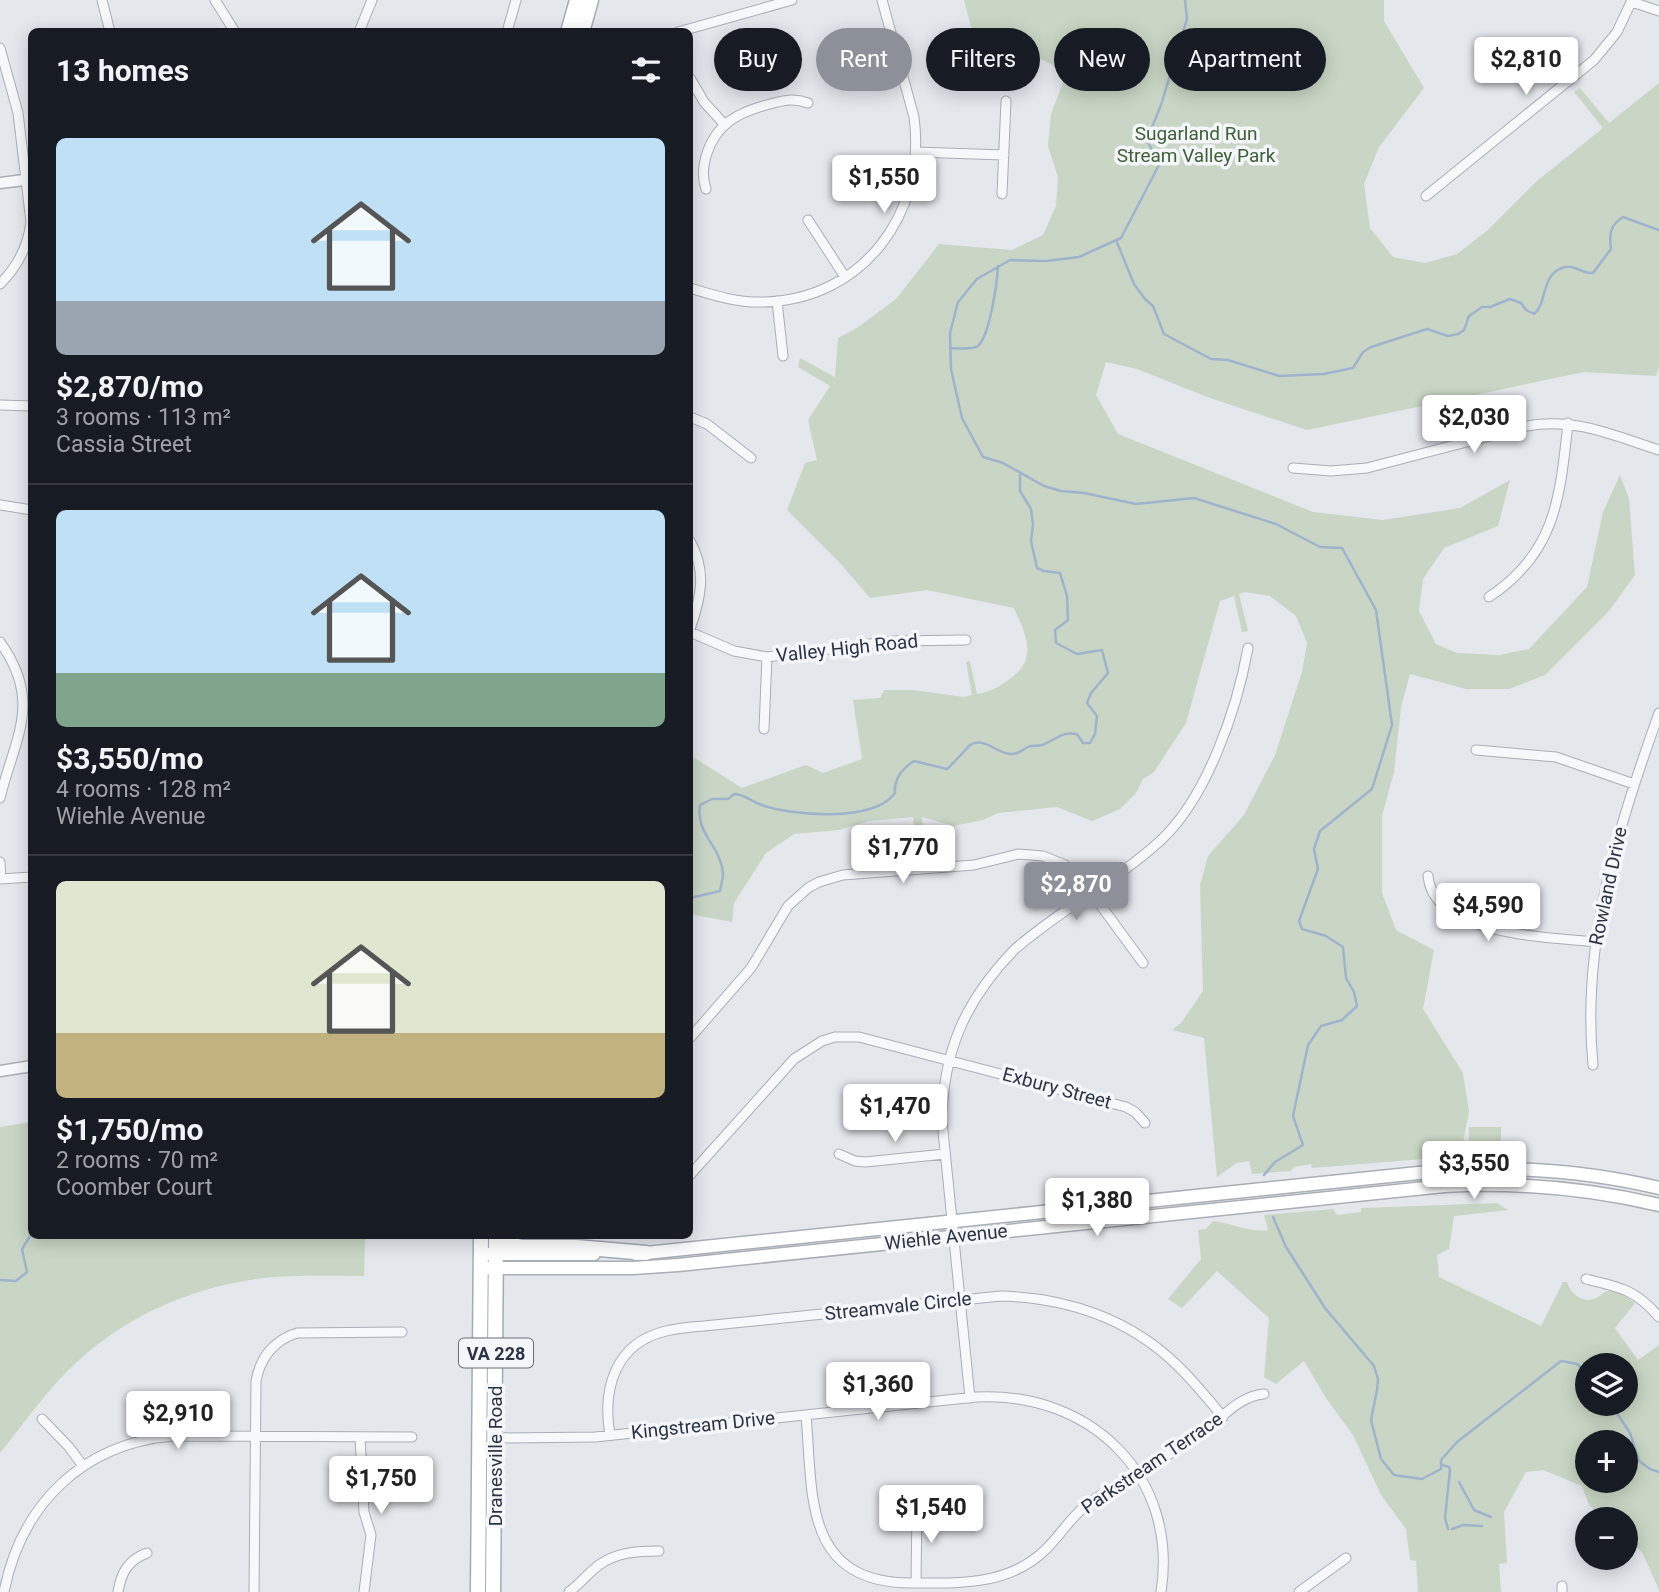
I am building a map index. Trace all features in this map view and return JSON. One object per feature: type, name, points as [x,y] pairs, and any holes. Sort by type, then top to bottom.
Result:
[{"type":"main road","points":[[569,28],[577,0]]},
{"type":"main road","points":[[583,28],[591,0]]},
{"type":"main road","name":"Wiehle Avenue","points":[[489,1261],[646,1253],[1418,1172],[1491,1168],[1578,1174],[1659,1188]]},
{"type":"main road","name":"Wiehle Avenue","points":[[489,1261],[633,1268],[1444,1186],[1512,1184],[1590,1191],[1659,1205]]},
{"type":"main road","name":"Dranesville Road","points":[[482,1239],[489,1261],[496,1438],[493,1592]]},
{"type":"main road","name":"Dranesville Road","points":[[478,1592],[489,1261],[496,1239]]},
{"type":"main road","points":[[502,1239],[521,1247],[576,1247],[646,1253]]},
{"type":"street","points":[[102,0],[109,28]]},
{"type":"street","points":[[215,0],[232,28]]},
{"type":"street","points":[[361,28],[372,0]]},
{"type":"street","points":[[508,28],[516,0]]},
{"type":"street","points":[[692,28],[792,0]]},
{"type":"street","points":[[693,289],[736,300],[777,301],[809,295],[845,277],[872,255],[893,229],[908,197],[916,152],[914,117],[882,0]]},
{"type":"street","points":[[1426,196],[1594,60],[1618,32],[1632,1],[1659,11]]},
{"type":"street","points":[[1,52],[18,113],[28,173]]},
{"type":"street","points":[[693,83],[704,102],[724,124]]},
{"type":"street","points":[[706,188],[704,166],[710,145],[724,124],[742,112],[786,99],[808,103]]},
{"type":"street","points":[[1002,194],[1006,101]]},
{"type":"street","points":[[916,152],[1004,156]]},
{"type":"street","points":[[0,183],[28,179]]},
{"type":"street","points":[[808,219],[845,277]]},
{"type":"street","points":[[0,284],[20,259],[28,238]]},
{"type":"street","points":[[777,301],[783,356]]},
{"type":"street","points":[[0,405],[28,406]]},
{"type":"street","points":[[693,418],[707,424],[751,458]]},
{"type":"street","points":[[1489,597],[1502,589],[1527,565],[1546,536],[1558,503],[1568,423]]},
{"type":"street","points":[[1293,468],[1331,471],[1367,468],[1527,426],[1568,423],[1659,450]]},
{"type":"street","points":[[0,505],[28,509]]},
{"type":"street","points":[[693,547],[698,558],[702,584],[693,622]]},
{"type":"street","name":"Valley High Road","points":[[693,632],[734,651],[767,657],[894,641],[966,640]]},
{"type":"street","points":[[0,642],[18,675],[23,704],[19,741],[0,798]]},
{"type":"street","points":[[970,1398],[945,1154],[943,1100],[955,1039],[974,1000],[999,966],[1026,939],[1158,843],[1179,820],[1219,749],[1238,692],[1248,648]]},
{"type":"street","points":[[764,729],[767,657]]},
{"type":"street","name":"Rowland Drive","points":[[1593,1065],[1590,1006],[1595,942],[1607,877],[1634,784],[1659,713]]},
{"type":"street","points":[[1476,750],[1556,757],[1634,784]]},
{"type":"street","points":[[693,1035],[751,968],[788,906],[808,888],[831,878],[975,865],[1007,856],[1043,856],[1074,872],[1092,892],[1143,963]]},
{"type":"street","points":[[0,862],[0,878],[28,877]]},
{"type":"street","points":[[1429,876],[1429,885],[1436,900],[1470,921],[1498,930],[1595,942]]},
{"type":"street","name":"Exbury Street","points":[[693,1172],[794,1059],[813,1045],[835,1038],[859,1037],[1126,1107],[1145,1123]]},
{"type":"street","points":[[0,1071],[28,1067]]},
{"type":"street","points":[[839,1154],[865,1162],[945,1154]]},
{"type":"street","points":[[1586,1279],[1628,1289],[1639,1296],[1659,1317]]},
{"type":"street","name":"Streamvale Circle","points":[[610,1435],[607,1396],[615,1370],[635,1346],[655,1334],[692,1327],[1001,1296],[1045,1299],[1111,1320],[1145,1339],[1172,1360],[1223,1417]]},
{"type":"street","points":[[254,1592],[258,1370],[266,1355],[281,1340],[307,1332],[402,1332]]},
{"type":"street","name":"Parkstream Terrace","points":[[806,1415],[815,1508],[827,1544],[844,1564],[867,1578],[891,1583],[971,1583],[1014,1571],[1041,1554],[1081,1510],[1198,1436],[1247,1397],[1264,1394]]},
{"type":"street","name":"Kingstream Drive","points":[[496,1438],[610,1435],[993,1396],[1032,1400],[1072,1414],[1110,1441],[1137,1474],[1153,1504],[1159,1524],[1164,1562],[1161,1592]]},
{"type":"street","points":[[42,1419],[83,1466]]},
{"type":"street","points":[[360,1437],[364,1512],[371,1535],[365,1592]]},
{"type":"street","points":[[4,1592],[10,1564],[26,1529],[47,1498],[83,1466],[119,1448],[157,1438],[412,1437]]},
{"type":"street","points":[[916,1583],[917,1507]]},
{"type":"street","points":[[569,1592],[608,1559],[631,1552],[659,1551]]},
{"type":"street","points":[[118,1592],[126,1568],[138,1556],[147,1553]]},
{"type":"street","points":[[1299,1592],[1346,1558]]},
{"type":"green space","name":"Sugarland Run Stream Valley Park","points":[[964,0],[1384,0],[1384,21],[1424,88],[1379,147],[1364,184],[1370,228],[1393,257],[1425,263],[1457,254],[1488,230],[1537,181],[1603,128],[1574,92],[1580,88],[1609,123],[1659,83],[1659,367],[1656,376],[1584,372],[1307,430],[1210,398],[1137,369],[1106,362],[1096,395],[1118,434],[1313,512],[1383,520],[1460,508],[1510,480],[1498,526],[1444,548],[1423,579],[1419,611],[1436,644],[1457,653],[1499,655],[1529,649],[1587,587],[1603,512],[1620,475],[1629,499],[1635,575],[1609,611],[1545,675],[1509,689],[1466,689],[1410,674],[1401,707],[1394,772],[1382,816],[1382,893],[1396,930],[1434,950],[1423,1009],[1463,1073],[1469,1112],[1460,1156],[1312,1168],[1311,1164],[1294,1167],[1291,1171],[1252,1174],[1249,1161],[1237,1163],[1217,1177],[1204,1038],[1172,1030],[1181,1023],[1203,991],[1200,885],[1208,856],[1244,815],[1275,755],[1302,672],[1307,643],[1296,616],[1270,596],[1245,592],[1239,594],[1248,631],[1242,632],[1234,596],[1220,601],[1186,723],[1154,772],[1143,779],[1136,793],[1120,809],[1092,821],[1057,807],[998,813],[983,820],[954,826],[922,817],[925,861],[917,861],[913,817],[869,821],[839,830],[794,834],[766,853],[734,903],[732,922],[693,915],[693,757],[742,788],[806,765],[823,773],[862,759],[853,700],[880,698],[884,690],[913,690],[964,697],[972,695],[966,662],[970,661],[977,694],[981,693],[993,689],[1017,673],[1027,656],[1026,638],[1014,608],[927,590],[870,598],[840,563],[787,510],[805,463],[817,460],[808,420],[830,386],[798,367],[800,358],[835,377],[838,338],[857,328],[896,299],[939,244],[1012,250],[1043,235],[1056,206],[1058,177],[1048,146],[1051,114],[1060,91],[1150,91],[1150,28],[1054,28],[1054,66],[1040,59],[1040,28],[973,28]]},
{"type":"green space","points":[[28,1122],[28,1239],[365,1239],[364,1276],[288,1276],[238,1282],[189,1295],[142,1316],[119,1329],[68,1370],[0,1453],[0,1127]]},
{"type":"green space","points":[[1469,1127],[1501,1127],[1501,1147],[1469,1147]]},
{"type":"green space","points":[[1497,1203],[1508,1210],[1454,1216],[1449,1249],[1437,1255],[1439,1277],[1541,1326],[1563,1282],[1567,1282],[1575,1295],[1583,1299],[1593,1299],[1612,1291],[1635,1303],[1615,1328],[1633,1353],[1575,1353],[1575,1416],[1638,1416],[1638,1360],[1659,1345],[1659,1590],[1638,1548],[1638,1507],[1591,1507],[1585,1493],[1638,1493],[1638,1430],[1575,1430],[1575,1483],[1543,1470],[1526,1472],[1504,1512],[1507,1563],[1499,1564],[1501,1592],[1418,1592],[1416,1561],[1410,1560],[1406,1529],[1381,1495],[1353,1435],[1304,1361],[1276,1384],[1264,1377],[1269,1318],[1217,1271],[1182,1308],[1168,1299],[1201,1259],[1198,1230],[1206,1229],[1213,1221],[1268,1230],[1264,1215],[1333,1209],[1337,1215],[1361,1212],[1361,1208]]},
{"type":"waterway","points":[[1185,0],[1187,19],[1161,105],[1147,140],[1159,165],[1121,238],[1079,257],[1046,261],[1010,260],[977,279],[958,302],[950,333],[951,369],[962,418],[983,457],[1003,463],[1044,486],[1061,491],[1136,504],[1194,498],[1276,524],[1320,547],[1342,548],[1376,610],[1392,725],[1372,789],[1320,831],[1314,849],[1318,869],[1299,921],[1302,929],[1326,936],[1343,947],[1346,978],[1354,992],[1357,1006],[1342,1020],[1321,1026],[1308,1045],[1293,1116],[1303,1145],[1275,1162],[1264,1175]]},
{"type":"waterway","points":[[1116,240],[1134,284],[1153,306],[1164,334],[1211,359],[1228,360],[1279,376],[1323,374],[1353,368],[1363,352],[1371,347],[1427,329],[1448,336],[1458,334],[1464,330],[1469,316],[1482,307],[1490,307],[1510,299],[1521,303],[1526,310],[1534,314],[1548,282],[1557,270],[1569,267],[1593,273],[1611,249],[1611,230],[1623,217],[1659,230]]},
{"type":"waterway","points":[[950,348],[975,347],[982,340],[992,308],[998,266]]},
{"type":"waterway","points":[[693,897],[720,891],[723,876],[722,864],[701,824],[700,805],[712,799],[728,799],[738,794],[759,804],[790,812],[850,813],[884,803],[895,793],[900,774],[914,761],[947,769],[970,745],[976,743],[986,744],[1007,754],[1018,753],[1030,746],[1042,745],[1067,734],[1077,734],[1083,743],[1090,743],[1095,734],[1097,716],[1087,703],[1091,693],[1108,673],[1102,650],[1077,654],[1056,643],[1055,630],[1068,620],[1067,596],[1060,573],[1037,568],[1031,541],[1031,509],[1020,491],[1020,472]]},
{"type":"waterway","points":[[1273,1217],[1286,1247],[1325,1308],[1374,1366],[1378,1379],[1371,1420],[1381,1459],[1394,1475],[1422,1479],[1441,1469],[1441,1460],[1457,1442],[1561,1361],[1575,1364]]},
{"type":"waterway","points":[[0,1280],[16,1281],[27,1272],[22,1249],[28,1239]]},
{"type":"waterway","points":[[1619,1416],[1630,1433],[1639,1461],[1659,1472]]},
{"type":"waterway","points":[[1442,1465],[1450,1470],[1445,1518],[1448,1529]]},
{"type":"waterway","points":[[1459,1482],[1474,1510],[1491,1517]]},
{"type":"waterway","points":[[1452,1529],[1463,1525],[1482,1526]]}]
